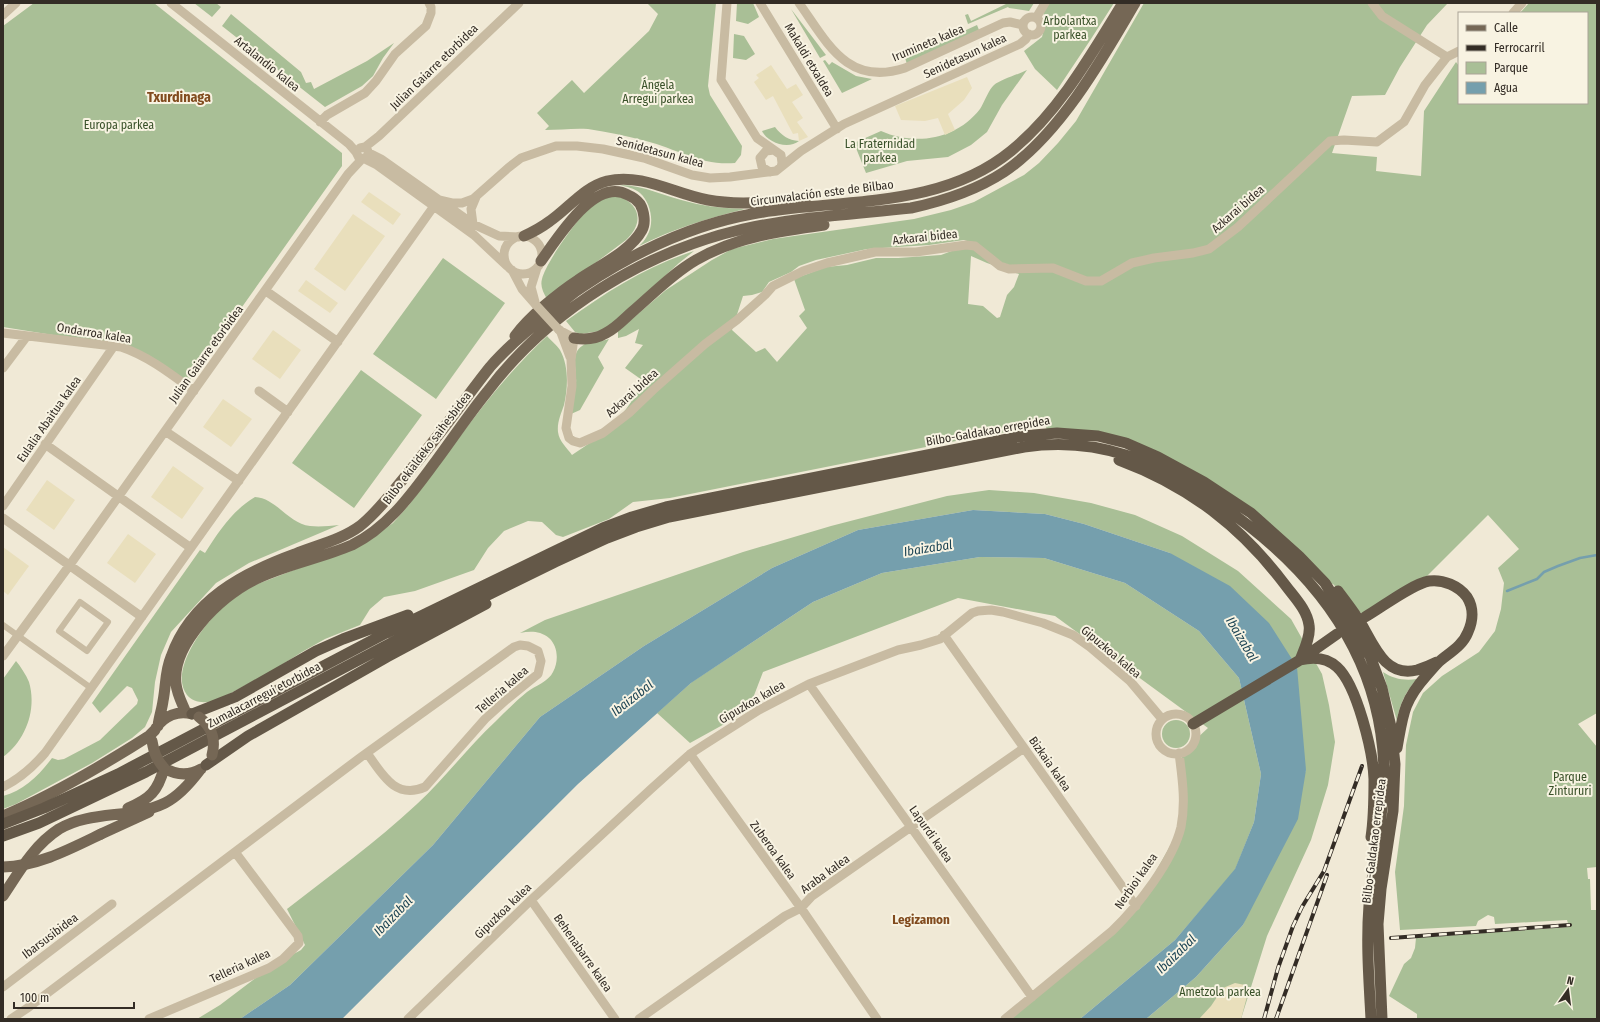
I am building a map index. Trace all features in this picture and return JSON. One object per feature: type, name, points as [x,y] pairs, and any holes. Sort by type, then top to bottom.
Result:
[{"type":"highway","name":"Bilbo-Galdakao errepidea","points":[[533,567],[603,528],[652,510],[1022,436],[1057,433],[1086,435],[1121,442],[1141,449],[1180,468],[1204,482],[1250,513],[1299,556],[1326,583],[1370,656],[1374,666],[1387,707],[1391,727],[1394,764],[1393,811],[1381,888],[1378,924],[1382,1019]]},
{"type":"highway","name":"Bilbo-Galdakao errepidea","points":[[533,567],[636,527],[669,517],[1024,447],[1057,443],[1080,444],[1108,449],[1137,459],[1192,487],[1232,513],[1262,537],[1302,574],[1323,597],[1339,620],[1366,675],[1377,709],[1382,744],[1384,779],[1382,810],[1371,887],[1367,942],[1371,1019]]},
{"type":"highway","points":[[1080,444],[1147,471],[1219,514],[1255,550],[1278,576],[1305,612],[1310,626],[1305,648],[1300,660]]},
{"type":"highway","points":[[192,714],[235,697],[316,652],[343,639],[400,619],[502,570],[533,567]]},
{"type":"highway","points":[[203,767],[248,736],[387,656],[516,589],[533,567]]},
{"type":"highway","name":"Zumalacarregui etorbidea","points":[[3,836],[39,822],[146,772],[195,740],[289,684],[424,615],[533,567]]},
{"type":"highway","name":"Zumalacarregui etorbidea","points":[[3,824],[58,802],[195,740],[391,643],[533,567]]},
{"type":"highway","points":[[1365,617],[1417,586],[1429,581],[1444,582],[1455,586],[1465,594],[1473,612],[1468,633],[1457,648],[1440,661],[1410,695],[1402,717],[1394,764]]},
{"type":"highway","points":[[1326,583],[1336,588],[1361,624],[1375,650],[1391,666],[1396,669],[1410,671],[1417,670],[1440,661]]},
{"type":"highway","points":[[1193,724],[1300,660],[1337,634]]},
{"type":"highway","points":[[1300,660],[1312,657],[1327,661],[1337,666],[1345,678],[1365,728],[1374,777],[1374,814],[1368,868],[1371,887]]},
{"type":"main road","name":"Circunvalación este de Bilbao","points":[[444,428],[492,365],[533,326],[578,289],[626,259],[694,230],[749,215],[797,207],[895,197],[936,190],[956,184],[974,176],[1010,152],[1034,130],[1066,91],[1123,3]]},
{"type":"main road","name":"Circunvalación este de Bilbao","points":[[488,390],[524,348],[553,323],[595,293],[634,270],[665,255],[743,229],[779,222],[910,208],[940,201],[985,183],[1018,162],[1048,134],[1076,97],[1136,3]]},
{"type":"main road","points":[[522,236],[551,221],[588,190],[607,181],[629,179],[651,183],[708,200],[737,203],[918,193]]},
{"type":"main road","points":[[492,365],[525,322],[576,281],[636,240],[643,228],[644,215],[640,205],[635,198],[624,192],[616,191],[591,200],[573,218],[539,264]]},
{"type":"main road","points":[[574,338],[589,339],[607,333],[670,278],[696,260],[724,246],[775,232],[825,224],[849,214]]},
{"type":"main road","name":"Bilbo ekialdeko saihesbidea","points":[[192,714],[177,691],[177,670],[183,652],[192,636],[208,615],[226,599],[251,582],[279,570],[339,550],[360,541],[376,531],[392,516],[420,482],[488,390]]},
{"type":"main road","name":"Bilbo ekialdeko saihesbidea","points":[[155,732],[164,699],[170,657],[181,635],[191,620],[209,601],[241,577],[296,553],[331,542],[352,531],[374,515],[421,459],[444,428]]},
{"type":"main road","points":[[3,816],[46,797],[95,771],[155,732],[170,716],[192,714],[206,723],[212,732],[214,745],[212,754],[194,778],[177,795],[166,803],[73,848],[35,863],[3,867]]},
{"type":"main road","points":[[155,732],[154,752],[158,762],[164,768],[174,773],[182,774],[193,773],[203,767]]},
{"type":"main road","points":[[117,813],[141,803],[152,794],[158,786],[164,768]]},
{"type":"main road","points":[[3,896],[32,854],[50,836],[60,829],[85,819],[117,813],[146,810],[166,803]]},
{"type":"street","points":[[3,15],[16,3]]},
{"type":"street","name":"Artalandio kalea","points":[[171,3],[320,122],[377,165],[437,203],[474,224],[499,236],[522,236]]},
{"type":"street","points":[[320,122],[327,115],[365,92],[376,81],[395,54],[426,26],[431,14],[431,7],[429,3]]},
{"type":"street","name":"Julian Gaiarre etorbidea","points":[[3,656],[70,566],[363,153],[378,136],[519,3]]},
{"type":"street","points":[[727,3],[721,80],[757,138],[776,151],[782,159],[781,167],[776,171],[770,172],[764,169],[760,159],[757,138]]},
{"type":"street","name":"Makaldi etxaldea","points":[[760,3],[837,129]]},
{"type":"street","name":"Irumineta kalea","points":[[799,3],[842,60],[858,68],[879,73],[891,72],[904,68],[1003,23],[1010,22],[1023,25]]},
{"type":"street","points":[[1036,18],[1045,3]]},
{"type":"street","points":[[1372,3],[1382,16],[1448,57],[1458,52]]},
{"type":"street","points":[[1514,12],[1522,3]]},
{"type":"street","points":[[1028,18],[1036,18],[1040,23],[1039,30],[1035,34],[1029,34],[1024,30],[1023,25],[1028,18]]},
{"type":"street","name":"Senidetasun kalea","points":[[781,167],[801,151],[837,129],[1020,44],[1029,34]]},
{"type":"street","name":"Azkarai bidea","points":[[571,360],[572,386],[567,433],[573,441],[580,443],[603,433],[629,413],[705,344],[766,295],[773,286],[803,271],[827,263],[875,252],[916,252],[966,245],[975,246],[1000,266],[1009,269],[1053,268],[1086,281],[1101,281],[1132,263],[1209,249],[1238,227],[1330,141],[1344,140],[1377,142],[1404,122],[1425,85],[1448,57]]},
{"type":"street","name":"Senidetasun kalea","points":[[474,198],[521,158],[556,146],[577,146],[603,149],[644,158],[692,175],[710,178],[770,172]]},
{"type":"street","points":[[749,174],[766,151],[776,151]]},
{"type":"street","name":"Senidetasun kalea","points":[[776,151],[801,151]]},
{"type":"street","points":[[3,787],[16,780],[32,768],[45,753],[437,203],[462,203],[474,198]]},
{"type":"street","points":[[474,198],[471,209],[474,224]]},
{"type":"street","name":"Artalandio kalea","points":[[437,203],[510,268]]},
{"type":"street","points":[[536,305],[531,287],[539,264],[541,250],[535,240],[522,236],[509,243],[505,248],[505,260],[522,289],[536,305],[559,330],[574,338],[571,360]]},
{"type":"street","points":[[510,268],[522,274],[533,271],[539,264]]},
{"type":"street","points":[[266,291],[338,342]]},
{"type":"street","points":[[559,330],[571,360]]},
{"type":"street","name":"Ondarroa kalea","points":[[3,333],[114,346],[135,352],[194,391]]},
{"type":"street","points":[[3,368],[27,336]]},
{"type":"street","name":"Eulalia Abaitua kalea","points":[[3,506],[114,346]]},
{"type":"street","points":[[259,391],[288,412]]},
{"type":"street","points":[[165,431],[240,481]]},
{"type":"street","points":[[46,444],[191,548]]},
{"type":"street","points":[[3,518],[142,617]]},
{"type":"street","points":[[80,602],[108,622],[87,651],[59,631],[80,602]]},
{"type":"street","name":"Gipuzkoa kalea","points":[[408,1019],[531,900],[690,754],[759,710],[809,684],[898,650],[940,639],[972,613],[991,610],[1003,612],[1043,623],[1073,635],[1090,647],[1130,681],[1162,719]]},
{"type":"street","points":[[3,625],[91,688]]},
{"type":"street","name":"Bizkaia kalea","points":[[944,635],[1136,906]]},
{"type":"street","name":"Telleria kalea","points":[[11,1019],[22,1016],[235,852],[367,753],[514,647],[520,645],[528,646],[538,651],[541,661],[538,674],[485,719],[425,787],[418,790],[409,791],[392,785],[385,779],[367,753]]},
{"type":"street","name":"Lapurdi kalea","points":[[809,684],[1032,998]]},
{"type":"street","points":[[1177,714],[1188,718],[1193,724],[1195,732],[1194,741],[1190,748],[1179,753],[1172,753],[1164,750],[1157,741],[1156,729],[1162,719],[1169,715],[1177,714]]},
{"type":"street","name":"Araba kalea","points":[[639,1019],[779,920],[801,908],[812,896],[1024,748]]},
{"type":"street","name":"Nerbioi kalea","points":[[1005,1019],[1112,931],[1136,906],[1173,850],[1181,827],[1183,787],[1179,753]]},
{"type":"street","name":"Zuberoa kalea","points":[[690,754],[801,908],[877,1019]]},
{"type":"street","name":"Telleria kalea","points":[[149,1019],[269,968],[283,959],[299,943],[298,936],[235,852]]},
{"type":"street","name":"Behenabarre kalea","points":[[531,900],[615,1019]]},
{"type":"street","name":"Ibarsusibidea","points":[[3,987],[112,904]]},
{"type":"green space","name":"Europa parkea","points":[[34,3],[154,3],[342,153],[342,166],[186,386],[149,360],[109,344],[3,327],[3,26]]},
{"type":"green space","points":[[194,3],[216,3],[221,7],[212,17]]},
{"type":"green space","name":"Ángela Arregui parkea","points":[[647,3],[716,3],[708,86],[710,95],[742,146],[741,155],[735,163],[712,162],[657,144],[603,131],[588,129],[545,130],[549,126],[537,113],[572,80],[584,93],[649,31],[658,14]]},
{"type":"green space","points":[[737,3],[753,3],[759,17],[748,24],[736,21]]},
{"type":"green space","points":[[1008,3],[1034,3],[1029,11],[1008,7],[968,24],[965,15],[968,14],[971,21]]},
{"type":"green space","name":"Arbolantxa parkea","points":[[1039,3],[1114,3],[1057,90],[1035,69],[1024,51],[1042,37],[1046,20]]},
{"type":"green space","name":"Parque Zintururi","points":[[1144,3],[1448,3],[1427,25],[1400,67],[1385,95],[1352,96],[1332,153],[1377,157],[1376,171],[1421,176],[1424,111],[1456,62],[1458,65],[1458,104],[1588,104],[1588,12],[1521,12],[1529,3],[1597,3],[1597,713],[1578,724],[1597,747],[1597,867],[1587,868],[1588,879],[1590,879],[1591,910],[1597,910],[1597,1019],[1417,1019],[1417,1014],[1389,996],[1404,964],[1411,958],[1415,948],[1416,938],[1569,927],[1567,920],[1495,924],[1494,917],[1488,915],[1478,921],[1476,926],[1400,930],[1395,872],[1404,806],[1406,745],[1413,712],[1423,693],[1442,676],[1479,652],[1495,631],[1501,609],[1504,583],[1498,568],[1519,549],[1488,515],[1417,586],[1365,617],[1333,584],[1325,583],[1269,529],[1126,443],[1047,433],[1046,426],[1000,433],[987,433],[977,428],[967,432],[956,441],[670,498],[633,502],[609,519],[563,537],[556,535],[542,522],[528,521],[504,531],[488,548],[474,570],[415,591],[384,597],[370,609],[360,625],[325,639],[272,671],[218,700],[201,702],[193,700],[187,695],[183,686],[182,676],[188,653],[201,632],[218,611],[244,591],[255,585],[367,542],[393,523],[409,505],[458,439],[509,375],[547,336],[560,350],[565,363],[567,377],[566,391],[558,432],[562,441],[572,455],[604,432],[613,423],[630,403],[642,380],[625,368],[643,345],[635,343],[639,329],[626,336],[618,338],[618,331],[666,290],[712,260],[732,249],[773,239],[914,219],[951,210],[974,202],[1024,175],[1039,163],[1076,121]],"holes":[[[964,240],[973,243],[941,255],[876,258],[847,265],[826,267],[794,279],[805,310],[799,316],[807,328],[777,362],[765,348],[756,352],[732,330],[743,296],[762,292],[769,282],[791,272],[799,266],[816,260],[867,249],[929,245]],[[971,256],[1019,274],[1014,287],[1007,295],[1000,317],[997,318],[983,306],[968,304]]]},
{"type":"green space","points":[[791,9],[826,55],[820,58]]},
{"type":"green space","points":[[231,14],[301,72],[306,83],[311,82],[314,89],[367,61],[394,43],[383,58],[373,76],[362,86],[325,107],[222,26]]},
{"type":"green space","points":[[977,25],[979,30],[907,64],[905,58]]},
{"type":"green space","points":[[734,34],[744,36],[755,54],[746,60],[733,58]]},
{"type":"green space","points":[[825,60],[829,65],[832,62],[856,76],[872,79],[842,93],[823,61]]},
{"type":"green space","name":"La Fraternidad parkea","points":[[1027,70],[1002,105],[987,132],[971,145],[948,157],[907,161],[866,173],[854,143],[881,131],[894,136],[921,139],[947,134],[959,128],[980,109],[994,85]]},
{"type":"green space","points":[[775,127],[786,137],[799,141],[789,145],[773,142],[762,131]]},
{"type":"green space","points":[[620,185],[638,187],[680,200],[703,205],[745,209],[691,224],[639,246],[649,231],[651,225],[651,213],[647,202],[640,193]]},
{"type":"green space","points":[[618,196],[632,204],[636,210],[637,221],[632,234],[547,299],[542,289],[542,279],[550,261],[565,238],[581,217],[595,203],[609,197]]},
{"type":"green space","points":[[694,251],[606,330],[581,334],[575,332],[566,321],[612,290],[643,272],[676,257]]},
{"type":"green space","points":[[443,258],[505,303],[436,399],[373,354]]},
{"type":"green space","points":[[609,339],[598,357],[604,368],[580,410],[571,414],[576,383],[575,358],[578,349],[585,344]]},
{"type":"green space","points":[[361,370],[422,415],[354,508],[292,463]]},
{"type":"green space","name":"Ametzola parkea","points":[[989,490],[1034,493],[1091,503],[1135,515],[1182,536],[1238,571],[1291,619],[1322,674],[1335,742],[1328,785],[1311,840],[1267,936],[1241,1019],[1146,1019],[1196,977],[1243,925],[1306,770],[1170,553],[1084,524],[1045,514],[973,510],[858,530],[772,568],[644,646],[540,717],[433,845],[290,985],[240,1019],[197,1019],[220,1005],[273,965],[301,950],[305,945],[287,909],[386,832],[427,794],[511,706],[527,692],[545,681],[551,675],[555,668],[557,659],[556,649],[552,641],[539,633],[520,633],[545,620],[743,552],[831,526],[947,496]]},
{"type":"green space","points":[[255,497],[263,498],[270,502],[302,524],[310,526],[339,525],[249,563],[216,583],[171,632],[161,655],[155,682],[152,712],[145,727],[132,738],[92,763],[16,804],[3,809],[3,796],[11,794],[25,786],[52,758],[58,760],[64,759],[100,740],[137,704],[138,700],[132,688],[127,686],[100,713],[92,703],[200,550],[205,553],[221,529],[233,515]]},
{"type":"green space","points":[[980,557],[1044,558],[1125,583],[1199,631],[1239,678],[1261,774],[1254,822],[1235,870],[1175,940],[1080,1019],[1003,1019],[1136,906],[1181,827],[1182,752],[1208,728],[1055,616],[958,598],[763,672],[748,711],[690,743],[657,713],[692,682],[813,602],[882,573]]},
{"type":"green space","points":[[16,661],[29,682],[32,703],[28,723],[23,733],[18,742],[3,757],[3,679]]},
{"type":"green space","points":[[1383,672],[1399,679],[1417,679],[1404,698],[1399,709],[1397,721]]},
{"type":"green space","points":[[1176,720],[1186,724],[1190,734],[1186,744],[1176,748],[1166,744],[1162,734],[1166,724]]},
{"type":"shaded area","points":[[771,65],[787,89],[796,84],[803,95],[792,102],[803,118],[797,122],[808,137],[799,141],[798,133],[793,134],[773,96],[766,100],[754,82],[759,78],[756,75]]},
{"type":"shaded area","points":[[967,77],[972,88],[964,100],[948,114],[955,130],[945,135],[938,118],[925,121],[901,120],[895,106]]},
{"type":"shaded area","points":[[369,192],[401,214],[393,225],[361,202]]},
{"type":"shaded area","points":[[353,214],[385,236],[345,291],[314,269]]},
{"type":"shaded area","points":[[306,280],[338,303],[330,313],[298,291]]},
{"type":"shaded area","points":[[273,330],[301,350],[280,379],[252,359]]},
{"type":"shaded area","points":[[223,399],[252,419],[231,447],[203,427]]},
{"type":"shaded area","points":[[173,466],[204,488],[182,519],[151,497]]},
{"type":"shaded area","points":[[47,480],[75,500],[54,530],[26,510]]},
{"type":"shaded area","points":[[128,534],[156,554],[135,583],[107,563]]},
{"type":"shaded area","points":[[3,547],[29,566],[8,595],[3,591]]},
{"type":"shaded area","points":[[1235,983],[1245,985],[1249,989],[1241,1019],[1199,1019],[1211,1006],[1223,988]]},
{"type":"water","name":"Ibaizabal","points":[[973,510],[1045,514],[1084,524],[1170,553],[1230,586],[1269,623],[1297,667],[1306,770],[1298,819],[1243,925],[1196,977],[1146,1019],[1080,1019],[1175,940],[1235,869],[1254,822],[1261,774],[1239,678],[1199,631],[1125,583],[1044,558],[980,557],[882,573],[813,602],[691,683],[578,784],[342,1019],[240,1019],[290,985],[433,845],[540,717],[644,646],[772,568],[858,530]]},
{"type":"waterway","points":[[1507,591],[1537,579],[1544,572],[1558,566],[1580,558],[1597,555]]},
{"type":"railway","points":[[1264,1019],[1278,968],[1293,926],[1302,907],[1324,871],[1362,766]]},
{"type":"railway","points":[[1276,1019],[1327,875]]},
{"type":"railway","points":[[1391,938],[1570,925]]},
{"type":"district","name":"Txurdinaga","points":[[179,97]]},
{"type":"district","name":"Legizamon","points":[[921,919]]}]
